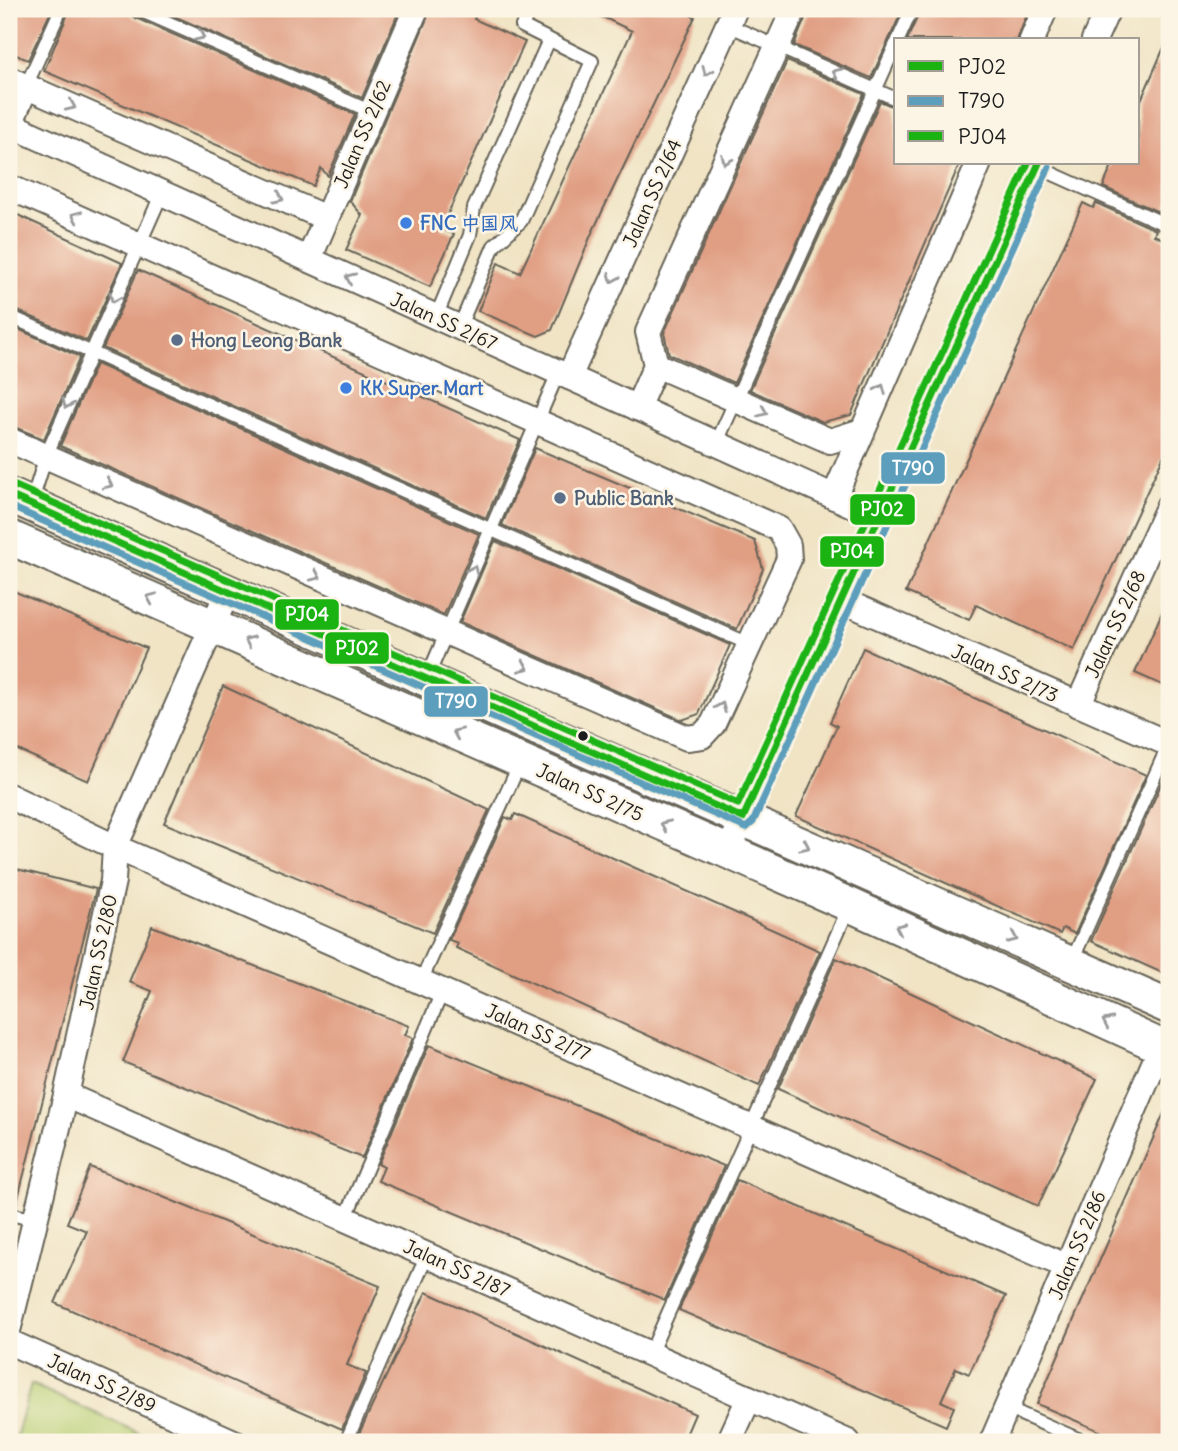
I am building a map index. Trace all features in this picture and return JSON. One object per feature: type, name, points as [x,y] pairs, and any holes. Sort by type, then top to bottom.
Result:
[{"type":"street","name":"Jalan SS 2/62","points":[[309,260],[416,9]]},
{"type":"street","points":[[637,408],[656,365],[648,332],[794,9]]},
{"type":"street","points":[[1033,38],[1045,9]]},
{"type":"street","points":[[1095,38],[1108,9]]},
{"type":"street","name":"Jalan SS 2/64","points":[[563,375],[731,17]]},
{"type":"street","points":[[10,125],[17,82],[326,218]]},
{"type":"street","name":"Jalan SS 2/67","points":[[10,125],[879,517]]},
{"type":"street","points":[[834,497],[979,164]]},
{"type":"street","points":[[728,852],[1035,164]]},
{"type":"street","points":[[9,187],[779,529],[788,545],[789,559],[713,724],[702,736],[687,738],[9,440]]},
{"type":"street","points":[[656,365],[830,441],[862,431]]},
{"type":"street","name":"Jalan SS 2/75","points":[[20,500],[1169,1007]]},
{"type":"street","name":"Jalan SS 2/68","points":[[1078,705],[1169,505]]},
{"type":"street","name":"Jalan SS 2/75","points":[[9,537],[850,905],[1165,1049]]},
{"type":"street","name":"Jalan SS 2/80","points":[[9,1327],[66,1095],[113,881],[115,847],[228,591]]},
{"type":"street","name":"Jalan SS 2/73","points":[[841,600],[1169,744]]},
{"type":"street","name":"Jalan SS 2/77","points":[[9,796],[115,847],[1068,1267]]},
{"type":"street","name":"Jalan SS 2/86","points":[[992,1442],[1165,1049]]},
{"type":"street","name":"Jalan SS 2/87","points":[[66,1095],[848,1442]]},
{"type":"street","name":"Jalan SS 2/89","points":[[9,1342],[234,1442]]},
{"type":"street","points":[[729,1442],[749,1398]]},
{"type":"lane","points":[[17,82],[61,9]]},
{"type":"lane","points":[[137,9],[372,112]]},
{"type":"lane","points":[[459,328],[494,246],[521,221],[592,61],[522,26],[530,9]]},
{"type":"lane","points":[[899,38],[912,9]]},
{"type":"lane","points":[[731,17],[777,47],[894,98]]},
{"type":"lane","points":[[436,317],[470,235],[474,208],[550,40]]},
{"type":"lane","points":[[716,444],[894,49]]},
{"type":"lane","points":[[1035,164],[1169,226]]},
{"type":"lane","points":[[20,500],[46,456],[89,352],[162,193]]},
{"type":"lane","points":[[470,235],[494,246]]},
{"type":"lane","points":[[9,316],[749,644]]},
{"type":"lane","points":[[427,678],[536,423],[563,375]]},
{"type":"lane","points":[[1071,964],[1169,744]]},
{"type":"lane","points":[[345,1219],[432,986],[521,761]]},
{"type":"lane","points":[[650,1354],[850,905]]},
{"type":"lane","points":[[9,1214],[37,1220]]},
{"type":"lane","points":[[346,1442],[427,1255]]},
{"type":"lane","points":[[1007,1408],[1085,1442]]},
{"type":"green space","points":[[31,1384],[159,1442],[15,1442]]},
{"type":"building","points":[[9,9],[52,9],[28,60],[9,52]]},
{"type":"building","points":[[70,9],[128,9],[133,17],[355,114],[328,176],[321,168],[313,186],[44,71]]},
{"type":"building","points":[[158,9],[400,9],[362,98]]},
{"type":"building","points":[[431,9],[478,9],[474,19],[525,42],[441,229],[454,234],[430,287],[346,250],[362,215],[350,201]]},
{"type":"building","points":[[586,9],[695,9],[692,16],[695,17],[591,235],[552,330],[538,336],[478,311],[498,263],[520,273],[632,31]]},
{"type":"building","points":[[809,9],[903,9],[871,78],[794,45]]},
{"type":"building","points":[[921,9],[1029,9],[1018,38],[908,38]]},
{"type":"building","points":[[1169,36],[1169,201],[1163,214],[1103,187],[1113,164],[1140,164],[1140,102]]},
{"type":"building","points":[[787,61],[864,94],[734,383],[669,354],[664,333]]},
{"type":"building","points":[[880,101],[894,107],[894,164],[960,164],[851,415],[823,422],[750,390]]},
{"type":"building","points":[[1083,203],[1093,208],[1096,203],[1156,230],[1154,235],[1169,242],[1169,444],[1074,650],[976,605],[969,620],[906,592]]},
{"type":"building","points":[[9,211],[122,263],[87,341],[9,307]]},
{"type":"building","points":[[138,270],[520,440],[486,518],[103,348]]},
{"type":"building","points":[[9,325],[80,357],[44,439],[9,425]]},
{"type":"building","points":[[96,364],[479,534],[444,615],[60,446]]},
{"type":"building","points":[[535,448],[755,541],[763,569],[737,629],[502,525]]},
{"type":"building","points":[[495,541],[730,645],[699,714],[682,720],[460,622]]},
{"type":"building","points":[[9,589],[146,648],[88,781],[9,746]]},
{"type":"building","points":[[1169,597],[1169,688],[1135,673]]},
{"type":"building","points":[[863,648],[1146,775],[1075,934],[1063,928],[1060,934],[796,816],[837,726],[830,722]]},
{"type":"building","points":[[223,686],[489,810],[433,933],[164,823]]},
{"type":"building","points":[[1162,782],[1169,785],[1169,976],[1091,941]]},
{"type":"building","points":[[515,814],[820,951],[759,1086],[456,948],[458,943],[449,940],[505,817],[512,820]]},
{"type":"building","points":[[9,867],[96,889],[16,1206],[9,1205]]},
{"type":"building","points":[[152,926],[409,1026],[405,1035],[413,1038],[362,1158],[123,1062],[152,991],[129,982]]},
{"type":"building","points":[[836,958],[1097,1079],[1038,1206],[778,1089]]},
{"type":"building","points":[[429,1045],[724,1166],[665,1300],[378,1181],[384,1167],[378,1164]]},
{"type":"building","points":[[1169,1102],[1169,1442],[1125,1442],[1037,1404]]},
{"type":"building","points":[[90,1167],[380,1286],[347,1365],[366,1373],[342,1429],[55,1303],[87,1231],[67,1223]]},
{"type":"building","points":[[737,1180],[1006,1296],[969,1374],[956,1368],[941,1401],[954,1407],[946,1426],[679,1310]]},
{"type":"building","points":[[426,1292],[695,1414],[683,1442],[355,1442]]},
{"type":"transit line","name":"PJ04","points":[[13,485],[738,804],[1028,164]]},
{"type":"transit line","name":"PJ02","points":[[9,495],[743,818],[1039,164]]},
{"type":"transit line","name":"T790","points":[[9,506],[746,828],[753,822],[1049,167]]},
{"type":"place","name":"FNC 中国风","points":[[406,223]]},
{"type":"place","name":"Hong Leong Bank","points":[[177,340]]},
{"type":"place","name":"KK Super Mart","points":[[346,388]]},
{"type":"place","name":"Public Bank","points":[[560,498]]}]
